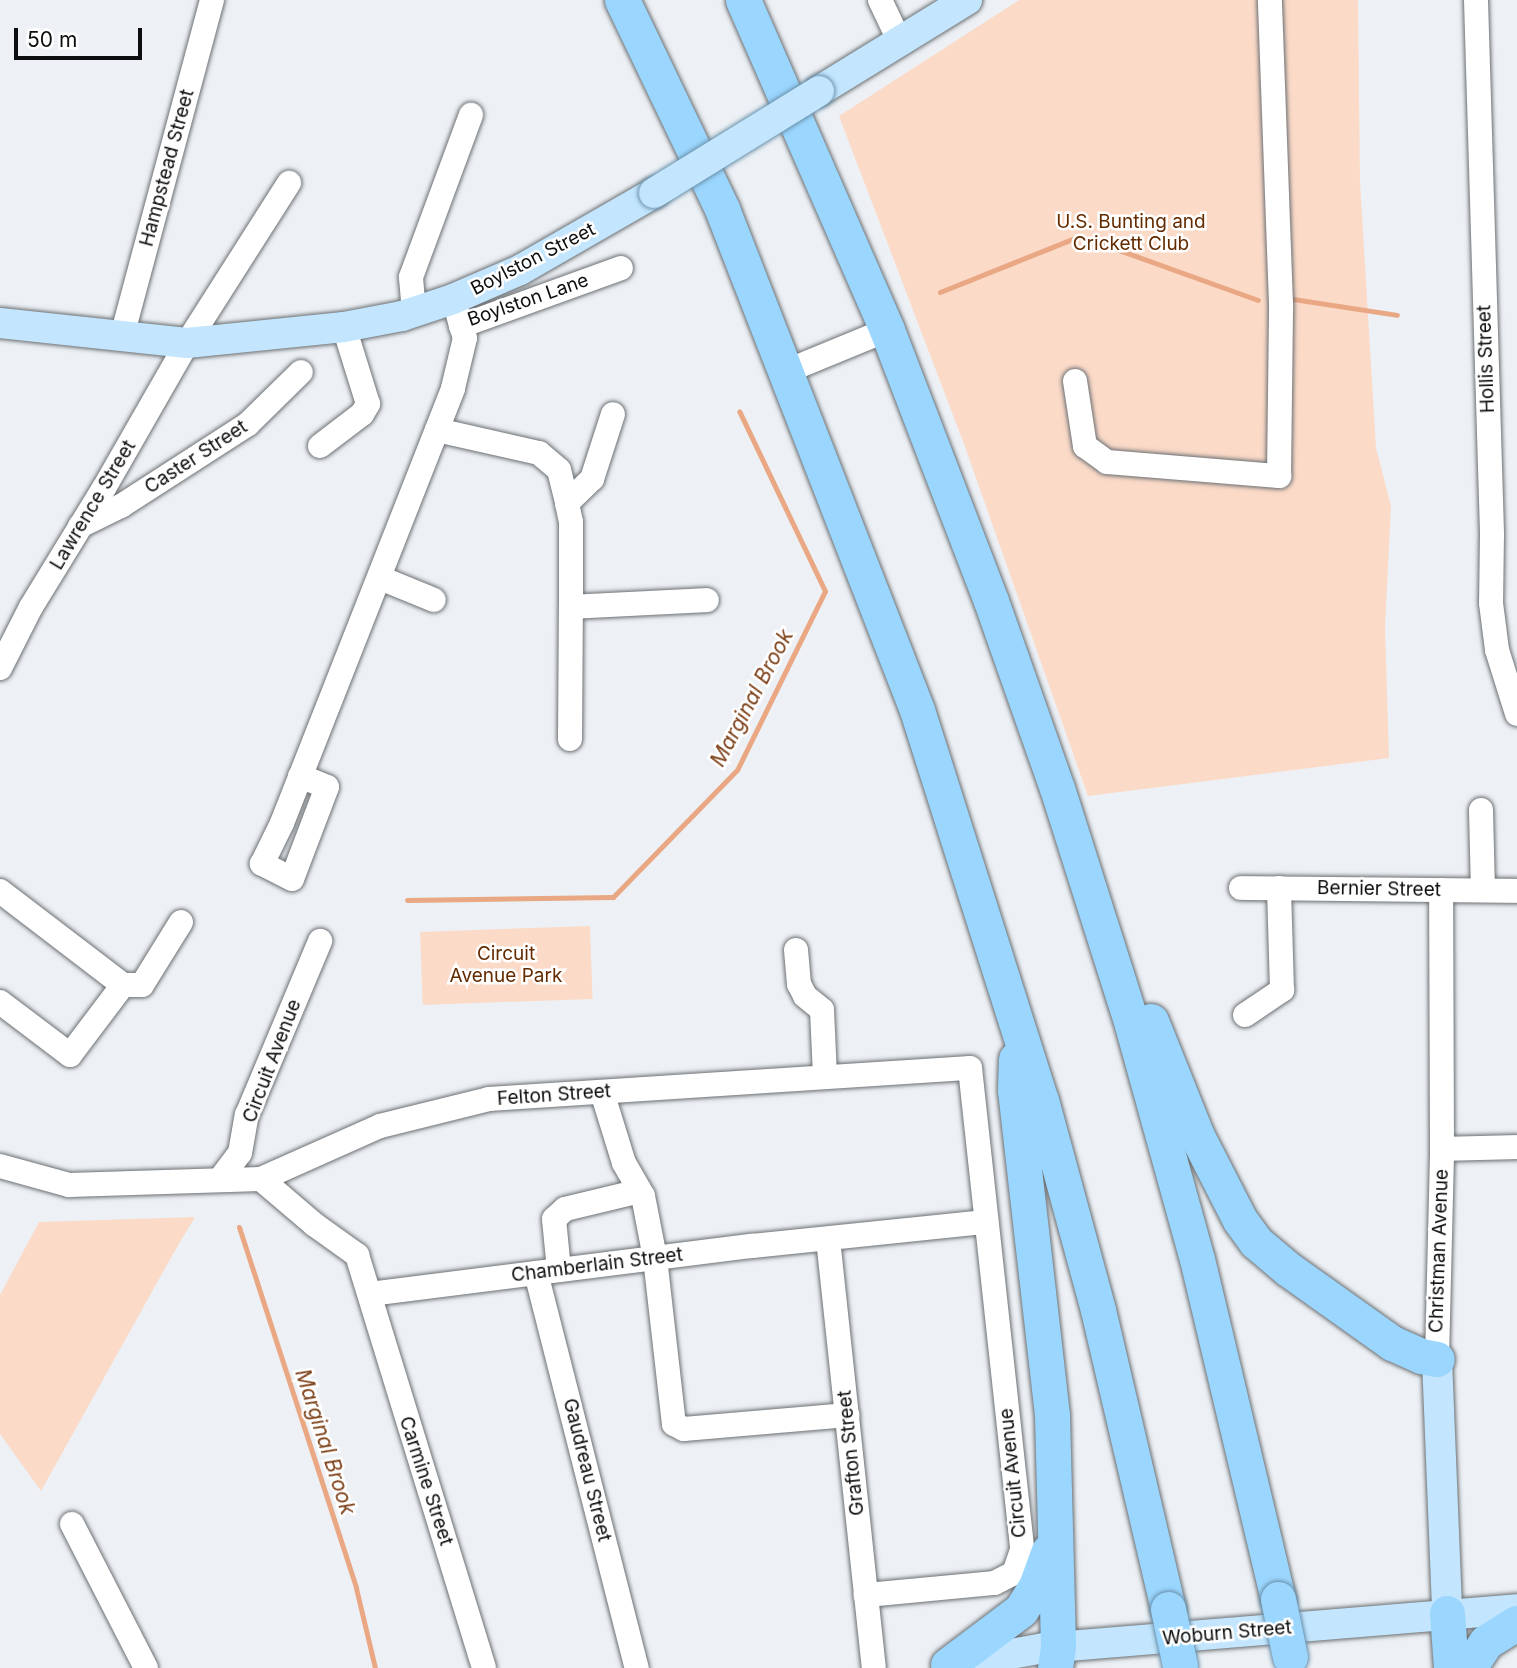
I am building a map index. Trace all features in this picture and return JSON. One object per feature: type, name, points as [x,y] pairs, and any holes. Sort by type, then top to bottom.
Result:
[{"type":"highway","points":[[622,0],[722,209],[917,710],[1041,1100],[1098,1310],[1180,1667]]},
{"type":"highway","points":[[743,0],[887,330],[991,601],[1057,788],[1132,1025],[1187,1220],[1291,1662]]},
{"type":"highway","points":[[1057,788],[1197,1136],[1240,1220],[1269,1254],[1343,1308],[1406,1350],[1437,1359]]},
{"type":"highway","points":[[1016,1028],[1015,1090],[1052,1415],[1056,1658]]},
{"type":"highway","points":[[951,1667],[1021,1610],[1037,1586],[1047,1560],[1054,1521]]},
{"type":"highway","points":[[1447,1613],[1451,1668]]},
{"type":"highway","points":[[1469,1668],[1486,1642],[1517,1623]]},
{"type":"main road","name":"Boylston Street","points":[[0,323],[187,343],[344,327],[414,312],[457,313],[520,270],[654,193],[967,0]]},
{"type":"main road","name":"Christman Avenue","points":[[1437,1359],[1447,1613]]},
{"type":"main road","name":"Woburn Street","points":[[951,1667],[1001,1654],[1056,1658],[1447,1613],[1517,1609]]},
{"type":"street","name":"Hampstead Street","points":[[122,336],[212,0]]},
{"type":"street","points":[[880,0],[900,40]]},
{"type":"street","points":[[1075,381],[1085,446],[1107,462],[1279,476],[1282,304],[1270,0]]},
{"type":"street","name":"Hollis Street","points":[[1475,0],[1492,534],[1491,603],[1497,650],[1517,714]]},
{"type":"street","points":[[414,312],[411,277],[471,115]]},
{"type":"street","name":"Lawrence Street","points":[[0,668],[30,607],[187,343],[289,183]]},
{"type":"street","name":"Boylston Lane","points":[[457,313],[621,268]]},
{"type":"street","points":[[300,776],[327,787],[292,879],[262,864],[282,823],[300,776],[380,578],[453,388],[465,338],[457,313]]},
{"type":"street","points":[[320,446],[362,414],[368,404],[344,327]]},
{"type":"street","points":[[787,371],[887,330]]},
{"type":"street","name":"Caster Street","points":[[80,526],[121,506],[248,424],[301,372]]},
{"type":"street","points":[[567,503],[592,479],[613,414]]},
{"type":"street","points":[[437,430],[539,453],[559,470],[570,522],[570,739]]},
{"type":"street","points":[[380,578],[434,600]]},
{"type":"street","points":[[571,607],[707,600]]},
{"type":"street","points":[[1481,810],[1483,890]]},
{"type":"street","name":"Bernier Street","points":[[1241,887],[1517,891]]},
{"type":"street","points":[[1244,1015],[1282,990],[1279,888]]},
{"type":"street","name":"Christman Avenue","points":[[1437,1359],[1442,1149],[1441,890]]},
{"type":"street","points":[[0,891],[123,985],[142,985],[181,922]]},
{"type":"street","name":"Circuit Avenue","points":[[221,1178],[240,1153],[247,1115],[320,941]]},
{"type":"street","points":[[796,950],[799,984],[806,996],[822,1010],[825,1076]]},
{"type":"street","points":[[0,1002],[70,1055],[123,985]]},
{"type":"street","name":"Felton Street","points":[[0,1166],[69,1185],[221,1178],[261,1179],[392,1123],[489,1099],[970,1068],[986,1222]]},
{"type":"street","points":[[601,1092],[624,1163],[640,1191],[655,1258],[674,1424],[684,1429],[847,1415]]},
{"type":"street","points":[[1442,1149],[1517,1147]]},
{"type":"street","points":[[261,1179],[315,1225],[357,1255],[370,1294]]},
{"type":"street","name":"Gaudreau Street","points":[[637,1668],[547,1271],[554,1219],[565,1209],[640,1191]]},
{"type":"street","name":"Circuit Avenue","points":[[866,1595],[994,1583],[1014,1573],[1022,1550],[986,1222]]},
{"type":"street","name":"Chamberlain Street","points":[[370,1294],[655,1258],[986,1222]]},
{"type":"street","name":"Grafton Street","points":[[828,1239],[874,1668]]},
{"type":"street","name":"Carmine Street","points":[[370,1294],[484,1668]]},
{"type":"street","points":[[72,1524],[146,1668]]},
{"type":"green space","name":"U.S. Bunting and Crickett Club","points":[[1019,0],[1358,0],[1360,182],[1376,448],[1391,506],[1385,627],[1389,758],[1088,796],[964,444],[839,116]]},
{"type":"green space","name":"Circuit Avenue Park","points":[[590,926],[593,999],[423,1005],[420,932]]},
{"type":"green space","points":[[195,1217],[41,1491],[0,1434],[0,1295],[39,1222]]},
{"type":"waterway","name":"Marginal Brook","points":[[940,292],[1080,236],[1258,300]]},
{"type":"waterway","name":"Marginal Brook","points":[[1293,299],[1397,315]]},
{"type":"waterway","name":"Marginal Brook","points":[[407,900],[613,897],[737,770],[825,591],[739,411]]},
{"type":"waterway","name":"Marginal Brook","points":[[239,1227],[356,1588],[375,1668]]}]
